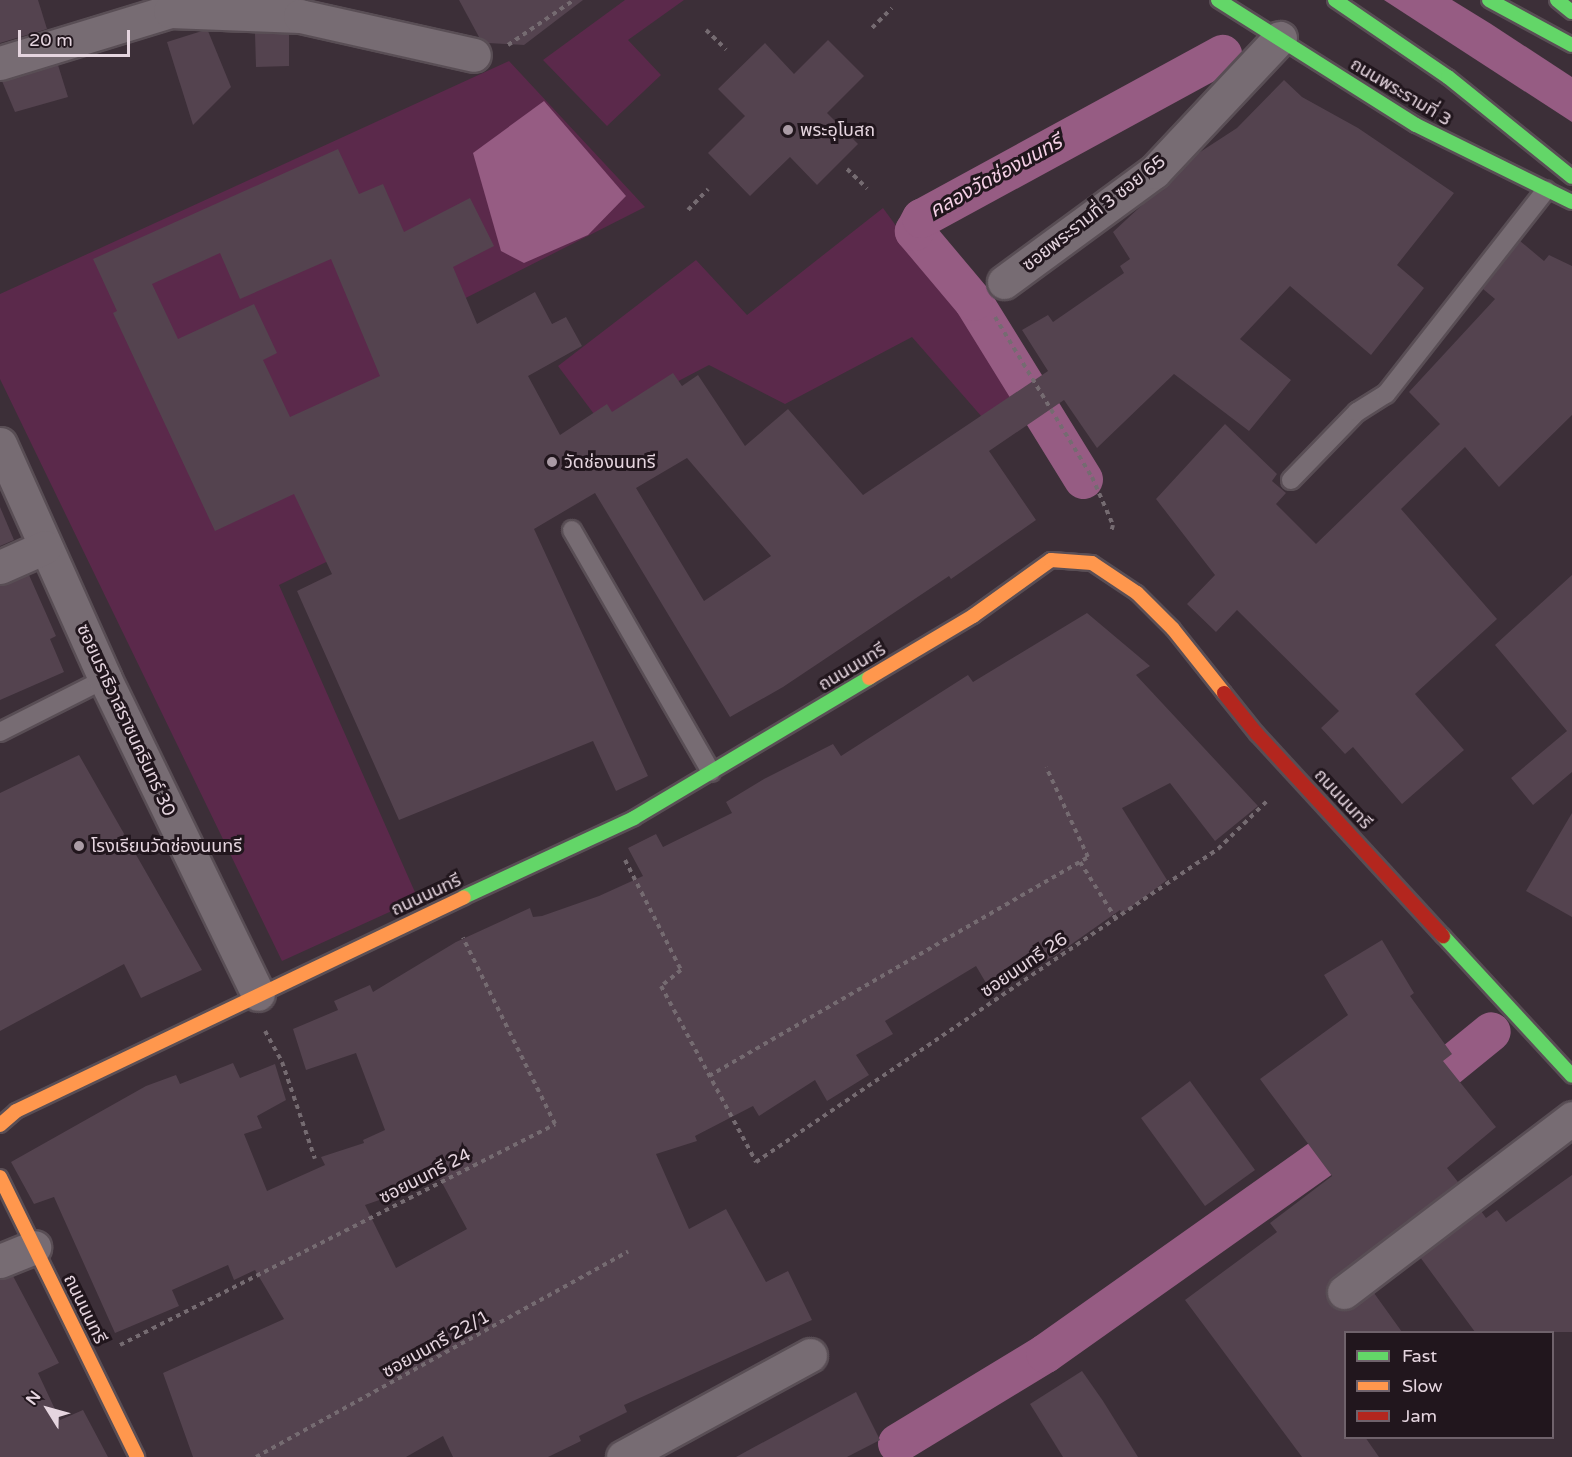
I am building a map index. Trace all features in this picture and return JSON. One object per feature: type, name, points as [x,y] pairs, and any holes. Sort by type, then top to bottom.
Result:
[{"type":"street","name":"ถนนพระรามที่ 3","points":[[1218,0],[1416,125],[1572,202]]},
{"type":"street","name":"ถนนพระรามที่ 3","points":[[1335,0],[1448,76],[1572,177]]},
{"type":"street","points":[[1489,0],[1572,45]]},
{"type":"street","points":[[1557,0],[1572,12]]},
{"type":"street","points":[[0,63],[170,11],[300,16],[474,55]]},
{"type":"street","name":"ซอยพระรามที่ 3 ซอย 65","points":[[1004,282],[1154,172],[1280,38]]},
{"type":"street","name":"ซอยนราธิวาสราชนครินทร์ 30","points":[[0,444],[105,680],[252,996]]},
{"type":"street","points":[[0,567],[45,547]]},
{"type":"street","name":"ถนนนนทรี","points":[[0,1125],[16,1111],[252,996],[609,830],[973,616],[1051,560],[1092,563],[1137,593],[1173,629],[1257,734],[1572,1076]]},
{"type":"street","points":[[1344,1292],[1572,1118]]},
{"type":"street","name":"ถนนนนทรี","points":[[0,1177],[137,1457]]},
{"type":"street","points":[[0,1261],[34,1247]]},
{"type":"street","points":[[623,1457],[810,1355]]},
{"type":"lane","points":[[1291,480],[1356,412],[1386,394],[1546,190]]},
{"type":"lane","points":[[572,530],[711,772]]},
{"type":"lane","points":[[0,732],[105,680]]},
{"type":"path","points":[[474,55],[497,53],[574,0]]},
{"type":"path","points":[[872,28],[892,8]]},
{"type":"path","points":[[706,30],[726,49]]},
{"type":"path","points":[[847,169],[867,188]]},
{"type":"path","points":[[688,210],[708,189]]},
{"type":"path","points":[[1004,282],[981,295],[1092,477],[1113,525],[1105,572]]},
{"type":"path","points":[[609,830],[681,970],[661,986],[709,1076],[1088,857],[1046,767]]},
{"type":"path","name":"ซอยนนทรี 26","points":[[709,1076],[756,1162],[1218,849],[1296,774]]},
{"type":"path","points":[[1080,862],[1116,919]]},
{"type":"path","name":"ซอยนนทรี 24","points":[[90,1360],[555,1124],[447,905]]},
{"type":"path","points":[[252,996],[282,1062],[315,1159]]},
{"type":"path","name":"ซอยนนทรี 22/1","points":[[256,1457],[628,1252]]},
{"type":"shaded area","points":[[625,0],[684,0],[628,40],[661,75],[607,126],[543,60]]},
{"type":"shaded area","points":[[1384,0],[1452,0],[1491,24],[1572,77],[1572,122]]},
{"type":"shaded area","points":[[509,61],[645,207],[442,310],[480,487],[279,585],[418,899],[282,961],[0,379],[0,294]]},
{"type":"shaded area","points":[[544,101],[626,196],[588,235],[524,263],[501,251],[473,153]]},
{"type":"shaded area","points":[[883,208],[1018,393],[982,417],[912,337],[785,404],[709,365],[600,422],[558,366],[696,260],[747,315]]},
{"type":"building","points":[[0,0],[38,0],[47,29],[0,43]]},
{"type":"building","points":[[459,0],[583,0],[524,45],[488,43],[479,37]]},
{"type":"building","points":[[208,31],[231,87],[193,125],[167,42]]},
{"type":"building","points":[[255,33],[289,34],[289,66],[256,67]]},
{"type":"building","name":"พระอุโบสถ","points":[[828,40],[864,76],[827,113],[858,144],[817,185],[790,157],[750,196],[708,153],[745,116],[718,89],[765,43],[794,74]]},
{"type":"building","points":[[58,65],[68,97],[15,112],[2,81]]},
{"type":"building","points":[[1284,80],[1302,97],[1358,128],[1454,193],[1397,265],[1424,288],[1371,355],[1290,286],[1240,339],[1291,380],[1249,431],[1174,374],[1097,448],[1064,400],[989,451],[1036,520],[951,579],[949,576],[783,687],[730,717],[595,493],[534,529],[648,776],[616,791],[593,741],[399,820],[297,591],[332,574],[294,494],[215,531],[113,313],[117,311],[93,259],[338,149],[359,194],[383,184],[404,232],[470,198],[494,246],[453,267],[477,324],[535,292],[552,324],[566,317],[582,346],[528,376],[560,435],[607,404],[612,412],[673,373],[682,386],[698,375],[745,446],[788,409],[863,495],[1048,371],[1022,330],[1048,315],[1053,322],[1124,273],[1120,266],[1130,259],[1113,232],[1197,154],[1237,128]],"holes":[[[220,253],[240,299],[331,259],[380,376],[290,417],[263,360],[277,353],[254,304],[178,339],[152,284]],[[687,458],[771,556],[704,601],[636,488]]]},
{"type":"building","points":[[1520,241],[1544,261],[1549,255],[1572,266],[1572,415],[1499,487],[1465,447],[1401,509],[1497,619],[1415,694],[1464,750],[1402,804],[1353,747],[1345,754],[1321,728],[1339,711],[1237,610],[1216,632],[1187,604],[1215,575],[1156,499],[1225,424],[1277,474],[1272,481],[1286,493],[1276,504],[1316,544],[1440,424],[1409,392],[1495,299],[1483,289]]},
{"type":"building","points":[[0,507],[14,540],[0,546]]},
{"type":"building","points":[[29,575],[56,636],[50,639],[64,672],[0,700],[0,585]]},
{"type":"building","points":[[1572,575],[1572,772],[1533,805],[1511,778],[1567,731],[1495,645]]},
{"type":"building","points":[[1087,613],[1150,666],[1136,675],[1258,806],[1215,841],[1170,783],[1122,808],[1167,880],[1122,914],[1120,910],[1059,953],[1017,976],[1015,971],[989,988],[976,966],[885,1021],[893,1034],[856,1055],[869,1075],[827,1101],[815,1080],[759,1116],[753,1106],[695,1136],[697,1141],[656,1154],[689,1229],[726,1209],[766,1282],[788,1271],[812,1320],[624,1405],[627,1412],[579,1436],[581,1441],[548,1457],[453,1457],[443,1436],[406,1457],[193,1457],[163,1373],[284,1319],[255,1270],[234,1280],[228,1265],[172,1290],[179,1306],[115,1333],[54,1197],[34,1204],[11,1162],[146,1086],[176,1075],[180,1084],[233,1063],[240,1078],[275,1064],[286,1100],[257,1116],[262,1128],[244,1134],[267,1191],[325,1165],[321,1157],[364,1143],[363,1140],[385,1130],[356,1053],[306,1070],[293,1029],[338,1010],[334,1001],[370,985],[373,992],[456,942],[530,908],[533,917],[542,916],[599,896],[643,876],[628,848],[656,834],[663,847],[732,813],[726,802],[764,779],[833,744],[841,756],[968,675],[973,682]],"holes":[[[440,1179],[467,1229],[396,1268],[365,1205]]]},
{"type":"building","points":[[79,755],[202,970],[141,998],[124,964],[0,1031],[0,793]]},
{"type":"building","points":[[1572,813],[1572,917],[1526,891]]},
{"type":"building","points":[[1382,940],[1414,993],[1410,996],[1452,1054],[1443,1061],[1496,1127],[1447,1168],[1458,1182],[1327,1285],[1329,1303],[1337,1309],[1355,1307],[1374,1293],[1401,1331],[1344,1331],[1344,1439],[1366,1439],[1379,1457],[1302,1457],[1185,1300],[1277,1232],[1270,1223],[1332,1176],[1260,1079],[1348,1015],[1324,975]]},
{"type":"building","points":[[1190,1081],[1255,1170],[1205,1206],[1141,1118]]},
{"type":"building","points":[[1572,1175],[1572,1332],[1474,1331],[1420,1257],[1481,1211],[1486,1218],[1497,1210],[1506,1222]]},
{"type":"building","points":[[13,1276],[59,1363],[38,1373],[60,1420],[83,1410],[108,1457],[0,1457],[0,1279]]},
{"type":"building","points":[[1082,1371],[1138,1457],[1063,1457],[1030,1404]]},
{"type":"building","points":[[856,1392],[880,1440],[847,1457],[736,1457]]},
{"type":"waterway","name":"คลองวัดช่องนนทรี","points":[[1083,479],[973,301],[914,231],[921,218],[1222,54]]},
{"type":"waterway","points":[[897,1443],[1045,1353],[1431,1080],[1491,1031]]},
{"type":"traffic: fast","points":[[1218,0],[1416,125],[1572,202]]},
{"type":"traffic: fast","points":[[1335,0],[1448,77],[1572,177]]},
{"type":"traffic: fast","points":[[1489,0],[1572,45]]},
{"type":"traffic: fast","points":[[1557,0],[1572,12]]},
{"type":"traffic: fast","points":[[464,897],[634,818],[869,678]]},
{"type":"traffic: fast","points":[[1443,936],[1572,1076]]},
{"type":"traffic: slow","points":[[869,678],[973,616],[1051,560],[1092,563],[1137,593],[1173,629],[1224,693]]},
{"type":"traffic: slow","points":[[0,1125],[16,1111],[464,897]]},
{"type":"traffic: slow","points":[[0,1177],[137,1457]]},
{"type":"traffic: jam","points":[[1224,693],[1257,734],[1443,936]]},
{"type":"place","name":"พระอุโบสถ","points":[[788,130]]},
{"type":"place","name":"วัดช่องนนทรี","points":[[552,462]]},
{"type":"place","name":"โรงเรียนวัดช่องนนทรี","points":[[79,846]]}]
